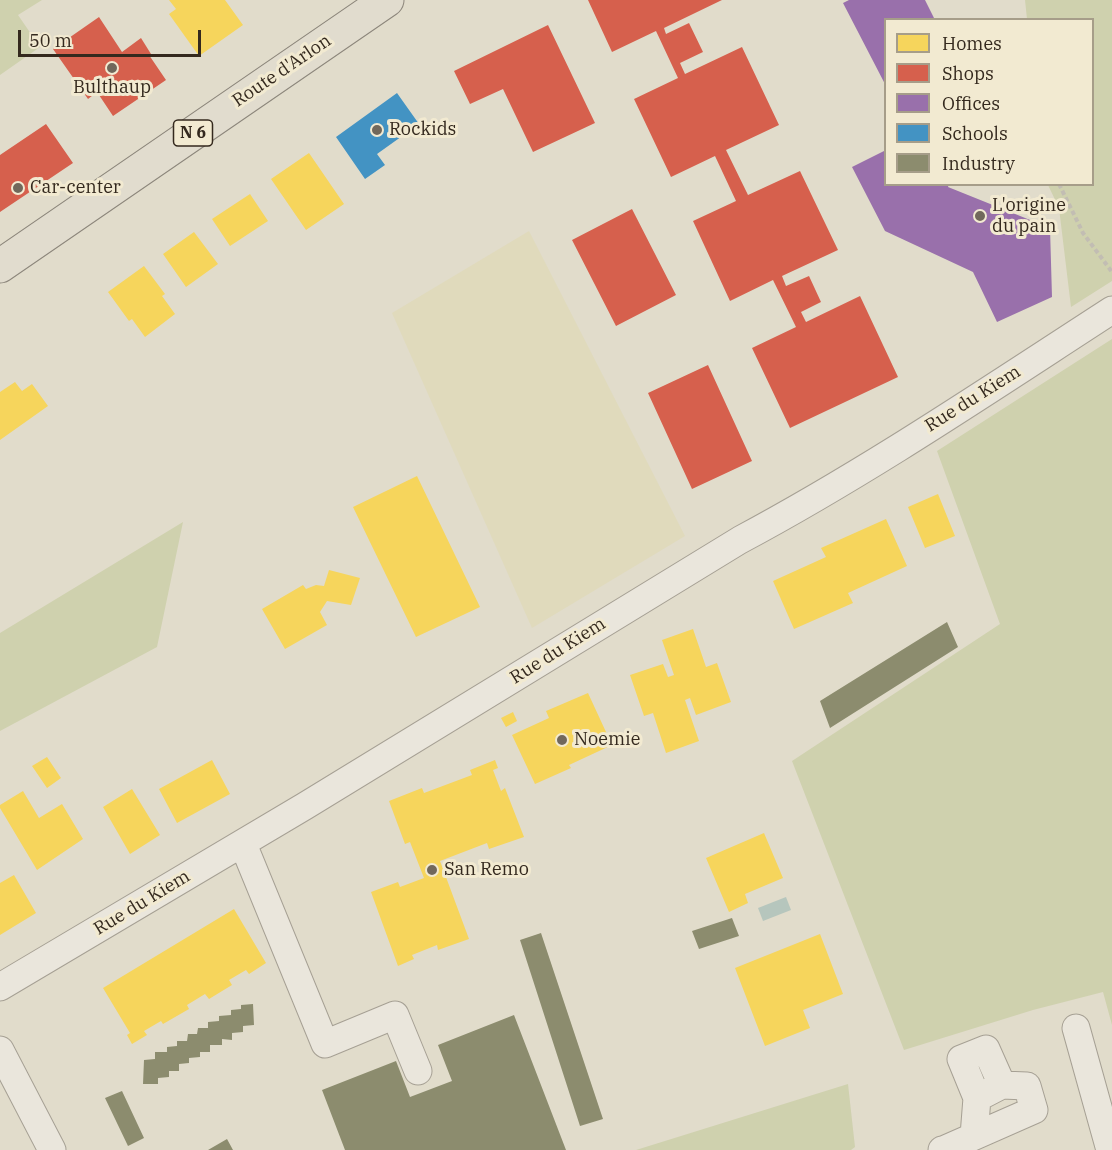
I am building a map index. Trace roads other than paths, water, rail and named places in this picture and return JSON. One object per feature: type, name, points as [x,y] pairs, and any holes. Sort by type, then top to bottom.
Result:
[{"type":"main road","name":"Route d'Arlon","points":[[0,266],[387,0]]},
{"type":"street","name":"Rue du Kiem","points":[[0,987],[243,844],[740,540],[813,500],[990,390],[1112,310]]},
{"type":"street","points":[[243,844],[325,1044],[395,1015],[418,1071]]},
{"type":"street","points":[[1076,1028],[1110,1150]]},
{"type":"street","points":[[974,1136],[977,1098],[961,1059],[986,1049],[1002,1085]]},
{"type":"street","points":[[0,1050],[52,1150]]},
{"type":"street","points":[[942,1150],[1034,1110],[1027,1086],[1002,1085],[977,1098]]},
{"type":"place","name":"Bulthaup","points":[[112,68]]},
{"type":"place","name":"Rockids","points":[[377,130]]},
{"type":"place","name":"Car-center","points":[[18,188]]},
{"type":"place","name":"L'origine du pain","points":[[980,216]]},
{"type":"place","name":"Noemie","points":[[562,740]]},
{"type":"place","name":"San Remo","points":[[432,870]]}]
